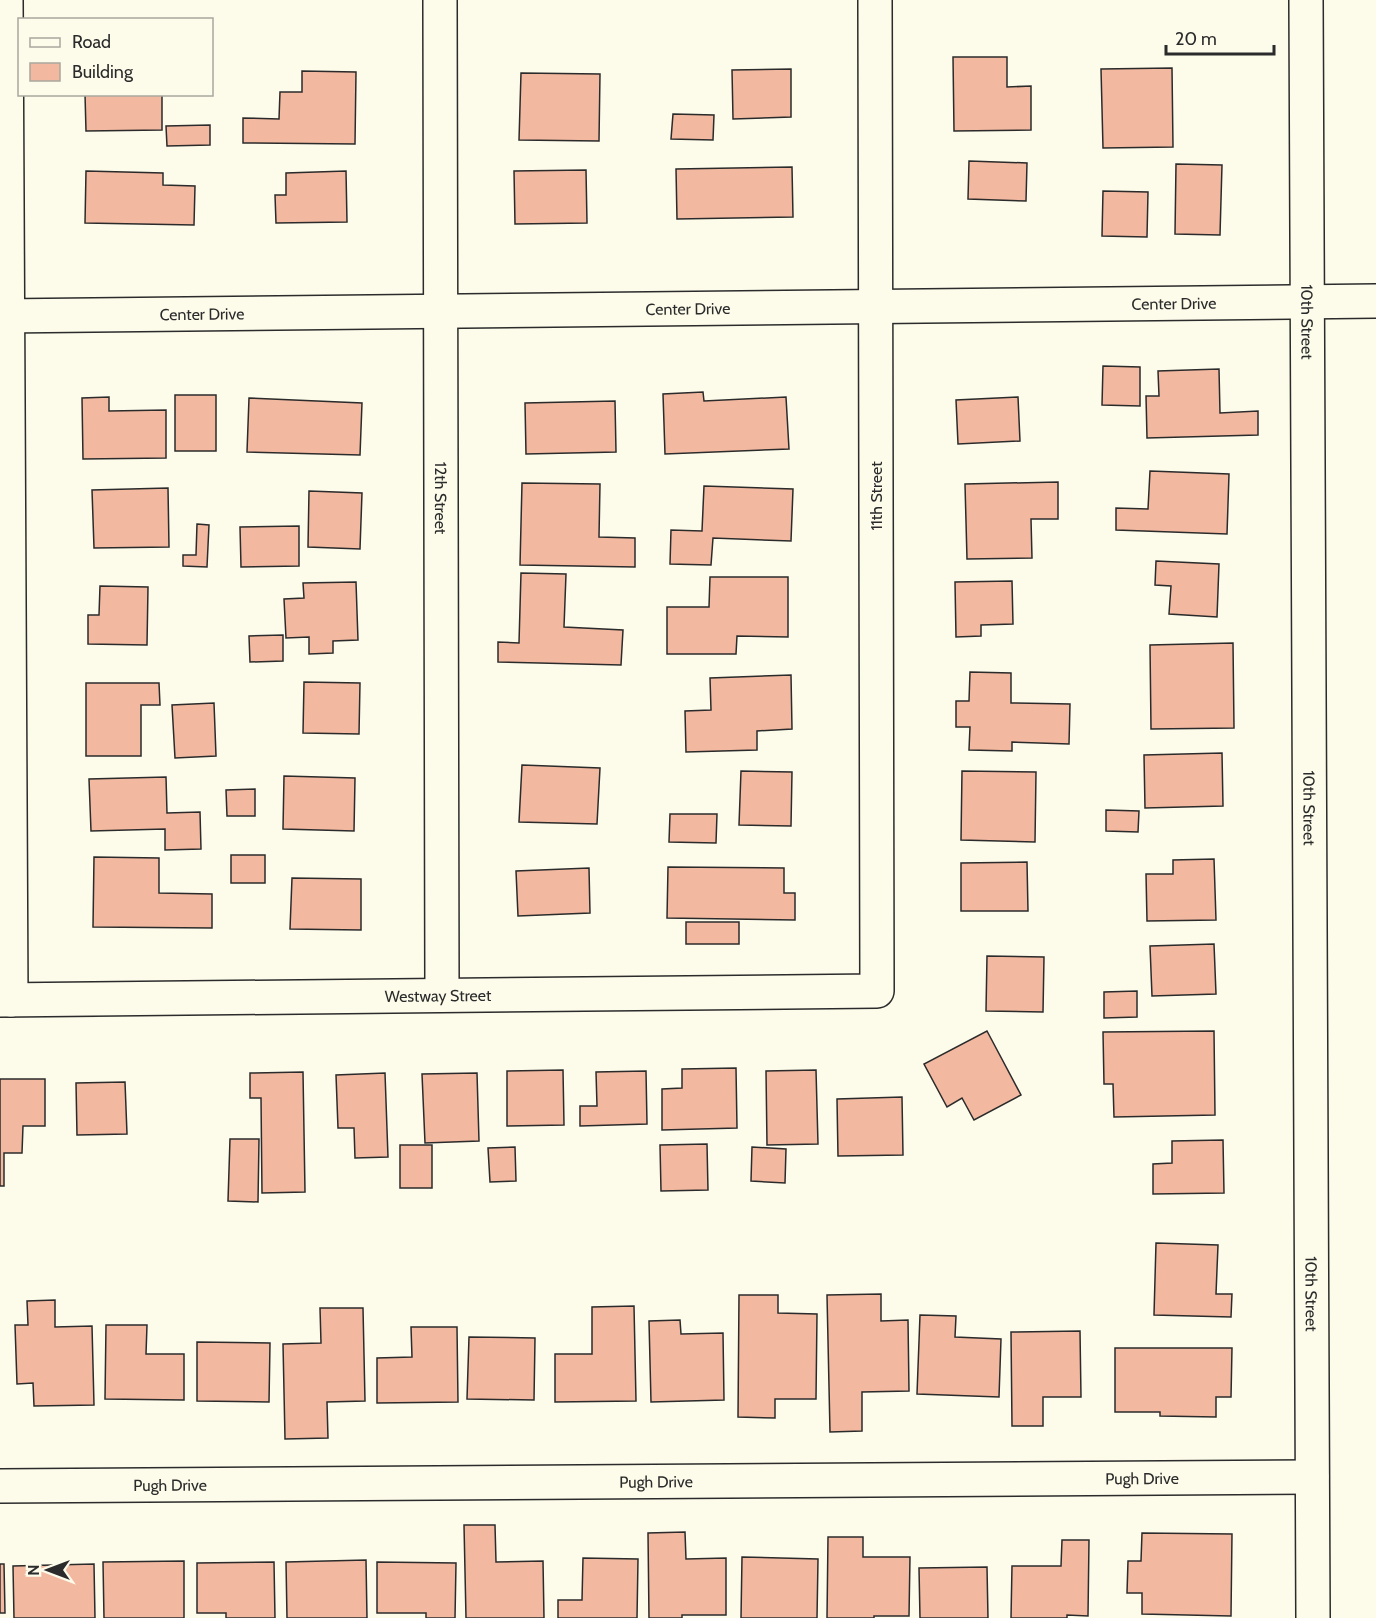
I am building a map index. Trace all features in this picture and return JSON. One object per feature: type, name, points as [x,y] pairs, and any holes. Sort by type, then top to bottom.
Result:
[{"type":"street","points":[[6,0],[4,316],[6,1000]]},
{"type":"street","name":"12th Street","points":[[440,0],[442,995]]},
{"type":"street","name":"11th Street","points":[[875,0],[877,991]]},
{"type":"street","name":"10th Street","points":[[1306,0],[1313,1618]]},
{"type":"street","name":"Center Drive","points":[[4,316],[1376,302]]},
{"type":"street","name":"Westway Street","points":[[6,1000],[877,991]]},
{"type":"street","name":"Pugh Drive","points":[[0,1486],[1312,1477]]},
{"type":"building","points":[[953,57],[1007,57],[1007,87],[1031,86],[1031,130],[954,131]]},
{"type":"building","points":[[1172,68],[1173,147],[1103,148],[1101,69]]},
{"type":"building","points":[[791,69],[791,117],[733,119],[732,70]]},
{"type":"building","points":[[302,71],[356,72],[355,144],[243,143],[243,118],[279,119],[280,92],[302,92]]},
{"type":"building","points":[[521,73],[600,74],[599,141],[519,140]]},
{"type":"building","points":[[85,96],[162,96],[162,130],[86,131]]},
{"type":"building","points":[[673,114],[714,115],[713,140],[671,139]]},
{"type":"building","points":[[210,125],[210,145],[167,146],[166,126]]},
{"type":"building","points":[[969,161],[1027,163],[1026,201],[968,199]]},
{"type":"building","points":[[1176,164],[1222,165],[1220,235],[1175,234]]},
{"type":"building","points":[[792,167],[793,217],[677,219],[676,169]]},
{"type":"building","points":[[586,170],[587,223],[515,224],[514,171]]},
{"type":"building","points":[[86,171],[163,173],[163,185],[195,186],[194,225],[85,223]]},
{"type":"building","points":[[346,171],[347,222],[276,223],[275,195],[286,195],[286,173]]},
{"type":"building","points":[[1103,191],[1148,192],[1147,237],[1102,236]]},
{"type":"building","points":[[1103,366],[1140,367],[1140,406],[1102,405]]},
{"type":"building","points":[[1219,369],[1220,413],[1258,411],[1258,435],[1147,438],[1146,396],[1159,396],[1158,371]]},
{"type":"building","points":[[703,392],[704,401],[786,397],[789,449],[665,454],[663,394]]},
{"type":"building","points":[[175,395],[216,395],[216,451],[175,451]]},
{"type":"building","points":[[109,397],[109,411],[166,410],[166,458],[83,459],[82,398]]},
{"type":"building","points":[[1018,397],[1020,441],[958,444],[956,400]]},
{"type":"building","points":[[249,398],[362,403],[360,455],[247,452]]},
{"type":"building","points":[[615,401],[616,452],[526,454],[525,403]]},
{"type":"building","points":[[1150,471],[1229,474],[1227,534],[1116,530],[1116,508],[1148,509]]},
{"type":"building","points":[[1058,482],[1058,519],[1031,519],[1032,558],[967,559],[965,484]]},
{"type":"building","points":[[522,483],[600,484],[599,537],[635,538],[635,567],[520,565]]},
{"type":"building","points":[[704,486],[793,489],[791,541],[713,538],[711,565],[670,564],[671,530],[702,531]]},
{"type":"building","points":[[168,488],[169,547],[94,548],[92,490]]},
{"type":"building","points":[[309,491],[362,493],[360,549],[308,547]]},
{"type":"building","points":[[197,524],[209,525],[207,567],[183,566],[183,555],[196,555]]},
{"type":"building","points":[[299,526],[299,566],[241,567],[240,527]]},
{"type":"building","points":[[1156,561],[1219,564],[1217,617],[1169,614],[1171,586],[1155,585]]},
{"type":"building","points":[[521,573],[566,574],[564,627],[623,630],[621,665],[498,662],[498,642],[519,643]]},
{"type":"building","points":[[710,577],[788,577],[788,637],[737,636],[736,654],[667,654],[667,607],[709,607]]},
{"type":"building","points":[[1012,581],[1013,624],[981,625],[981,636],[956,637],[955,582]]},
{"type":"building","points":[[356,582],[358,640],[333,641],[333,653],[309,654],[309,637],[286,638],[284,599],[304,598],[303,583]]},
{"type":"building","points":[[100,586],[148,587],[147,645],[88,644],[88,615],[99,615]]},
{"type":"building","points":[[283,635],[283,661],[250,662],[249,636]]},
{"type":"building","points":[[1233,643],[1234,728],[1151,729],[1150,645]]},
{"type":"building","points":[[970,672],[1011,673],[1011,703],[1070,704],[1069,744],[1012,742],[1012,751],[969,750],[970,727],[956,727],[956,701],[969,701]]},
{"type":"building","points":[[791,675],[792,729],[757,731],[757,750],[686,752],[685,711],[711,710],[710,678]]},
{"type":"building","points":[[304,682],[360,683],[359,734],[303,733]]},
{"type":"building","points":[[86,683],[159,683],[160,705],[141,705],[141,756],[86,756]]},
{"type":"building","points":[[214,703],[216,756],[175,758],[172,705]]},
{"type":"building","points":[[1222,753],[1223,806],[1145,808],[1144,755]]},
{"type":"building","points":[[522,765],[600,768],[597,824],[519,822]]},
{"type":"building","points":[[741,771],[792,772],[791,826],[739,825]]},
{"type":"building","points":[[962,771],[1036,772],[1035,842],[961,840]]},
{"type":"building","points":[[284,776],[355,778],[354,831],[283,829]]},
{"type":"building","points":[[166,777],[167,813],[200,812],[201,849],[165,850],[165,829],[91,831],[89,779]]},
{"type":"building","points":[[255,789],[255,816],[227,816],[226,790]]},
{"type":"building","points":[[1106,810],[1139,811],[1138,832],[1106,831]]},
{"type":"building","points":[[670,814],[717,814],[716,843],[669,842]]},
{"type":"building","points":[[231,855],[265,855],[265,883],[231,883]]},
{"type":"building","points":[[94,857],[159,858],[159,893],[212,894],[212,928],[93,927]]},
{"type":"building","points":[[1214,859],[1216,920],[1147,921],[1146,874],[1173,874],[1173,860]]},
{"type":"building","points":[[1027,862],[1028,911],[961,911],[961,863]]},
{"type":"building","points":[[668,867],[784,868],[784,893],[795,893],[795,920],[667,918]]},
{"type":"building","points":[[589,868],[590,913],[518,916],[516,871]]},
{"type":"building","points":[[292,878],[361,879],[361,930],[290,929]]},
{"type":"building","points":[[686,922],[739,922],[739,944],[686,944]]},
{"type":"building","points":[[1214,944],[1216,994],[1152,996],[1150,946]]},
{"type":"building","points":[[987,956],[1044,957],[1043,1012],[986,1011]]},
{"type":"building","points":[[1137,991],[1137,1017],[1104,1018],[1104,992]]},
{"type":"building","points":[[987,1031],[1021,1095],[974,1120],[962,1098],[947,1107],[924,1064]]},
{"type":"building","points":[[1214,1031],[1215,1115],[1114,1117],[1113,1084],[1104,1084],[1103,1032]]},
{"type":"building","points":[[736,1068],[737,1128],[662,1130],[662,1089],[682,1088],[682,1069]]},
{"type":"building","points":[[563,1070],[564,1125],[507,1126],[507,1071]]},
{"type":"building","points":[[816,1070],[818,1144],[767,1145],[766,1071]]},
{"type":"building","points":[[646,1071],[647,1124],[580,1126],[580,1106],[597,1106],[596,1072]]},
{"type":"building","points":[[303,1072],[305,1192],[262,1193],[261,1098],[250,1098],[250,1073]]},
{"type":"building","points":[[385,1073],[388,1157],[355,1158],[354,1128],[338,1128],[336,1075]]},
{"type":"building","points":[[477,1073],[479,1141],[425,1143],[422,1074]]},
{"type":"building","points":[[0,1079],[45,1079],[45,1126],[23,1126],[22,1153],[4,1153],[4,1186],[0,1186]]},
{"type":"building","points":[[125,1082],[127,1134],[77,1135],[76,1083]]},
{"type":"building","points":[[902,1097],[903,1155],[838,1156],[837,1099]]},
{"type":"building","points":[[230,1139],[259,1139],[258,1202],[228,1201]]},
{"type":"building","points":[[1223,1140],[1224,1193],[1153,1194],[1153,1164],[1172,1163],[1172,1141]]},
{"type":"building","points":[[707,1144],[708,1190],[661,1191],[660,1145]]},
{"type":"building","points":[[400,1145],[432,1145],[432,1188],[400,1188]]},
{"type":"building","points":[[515,1147],[516,1181],[490,1182],[488,1148]]},
{"type":"building","points":[[752,1147],[786,1149],[785,1183],[751,1181]]},
{"type":"building","points":[[1156,1243],[1218,1245],[1216,1294],[1232,1294],[1231,1317],[1154,1315]]},
{"type":"building","points":[[881,1294],[881,1321],[908,1320],[909,1391],[862,1392],[862,1431],[830,1432],[827,1295]]},
{"type":"building","points":[[739,1295],[778,1295],[778,1313],[817,1314],[816,1399],[775,1399],[775,1418],[738,1417]]},
{"type":"building","points":[[55,1300],[55,1327],[92,1326],[94,1405],[34,1406],[33,1383],[17,1384],[15,1325],[28,1325],[27,1301]]},
{"type":"building","points":[[634,1306],[636,1401],[555,1402],[555,1354],[592,1354],[592,1307]]},
{"type":"building","points":[[320,1308],[363,1308],[365,1401],[327,1402],[328,1438],[285,1439],[283,1344],[321,1343]]},
{"type":"building","points":[[920,1315],[956,1316],[955,1337],[1001,1339],[999,1397],[917,1394]]},
{"type":"building","points":[[680,1320],[681,1334],[723,1333],[724,1400],[651,1402],[649,1321]]},
{"type":"building","points":[[106,1325],[147,1325],[146,1354],[184,1354],[184,1400],[105,1399]]},
{"type":"building","points":[[411,1327],[457,1327],[458,1402],[377,1403],[377,1358],[412,1357]]},
{"type":"building","points":[[1080,1331],[1081,1397],[1043,1397],[1043,1426],[1012,1426],[1011,1332]]},
{"type":"building","points":[[469,1337],[535,1338],[534,1400],[467,1399]]},
{"type":"building","points":[[197,1342],[270,1343],[269,1402],[197,1401]]},
{"type":"building","points":[[1115,1348],[1232,1348],[1231,1397],[1216,1397],[1216,1417],[1160,1416],[1160,1412],[1115,1412]]},
{"type":"building","points":[[464,1525],[495,1525],[496,1562],[543,1561],[544,1618],[466,1618]]},
{"type":"building","points":[[685,1532],[686,1559],[726,1558],[726,1615],[649,1618],[648,1533]]},
{"type":"building","points":[[1142,1533],[1232,1534],[1231,1616],[1142,1614],[1142,1593],[1127,1593],[1128,1561],[1141,1561]]},
{"type":"building","points":[[828,1537],[863,1537],[863,1557],[910,1557],[909,1616],[827,1618]]},
{"type":"building","points":[[1062,1540],[1089,1540],[1088,1616],[1011,1618],[1012,1566],[1061,1566]]},
{"type":"building","points":[[742,1557],[818,1559],[817,1618],[741,1618]]},
{"type":"building","points":[[583,1558],[638,1559],[637,1618],[558,1618],[558,1600],[582,1600]]},
{"type":"building","points":[[366,1560],[367,1618],[287,1618],[286,1562]]},
{"type":"building","points":[[184,1561],[184,1618],[104,1618],[103,1562]]},
{"type":"building","points":[[274,1562],[275,1618],[226,1618],[226,1613],[197,1613],[197,1563]]},
{"type":"building","points":[[377,1562],[456,1563],[455,1618],[426,1618],[426,1613],[377,1613]]},
{"type":"building","points":[[0,1564],[4,1564],[5,1613],[0,1613]]},
{"type":"building","points":[[94,1564],[95,1618],[14,1618],[13,1566]]},
{"type":"building","points":[[987,1567],[988,1618],[920,1618],[919,1568]]}]
